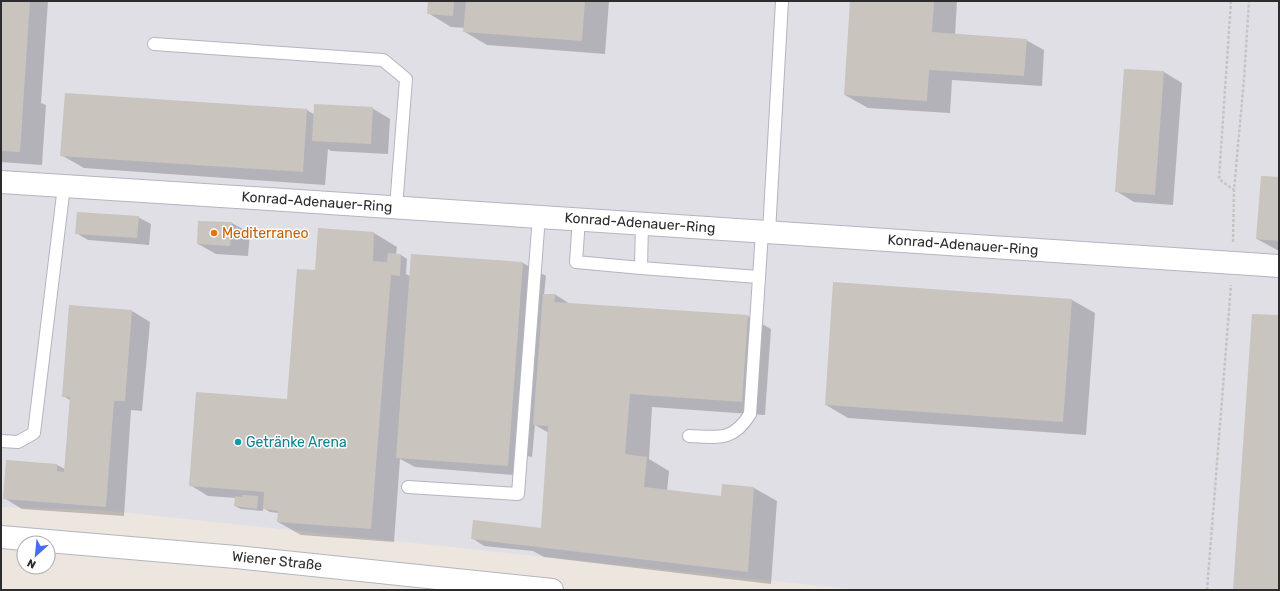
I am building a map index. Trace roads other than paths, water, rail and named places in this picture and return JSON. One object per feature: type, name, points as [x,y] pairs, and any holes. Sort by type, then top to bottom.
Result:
[{"type":"street","name":"Konrad-Adenauer-Ring","points":[[1,182],[539,216],[1279,266]]},
{"type":"street","name":"Wiener Straße","points":[[1,537],[236,557],[552,590]]},
{"type":"lane","points":[[689,436],[725,437],[736,432],[750,414],[758,277],[766,232],[782,1]]},
{"type":"lane","points":[[154,44],[383,60],[406,79],[396,207]]},
{"type":"lane","points":[[1,441],[18,442],[34,433],[64,186]]},
{"type":"lane","points":[[408,487],[518,494],[539,216]]},
{"type":"lane","points":[[579,219],[576,262],[758,277]]},
{"type":"lane","points":[[641,268],[642,223]]},
{"type":"place","name":"Mediterraneo","points":[[214,233]]},
{"type":"place","name":"Getränke Arena","points":[[238,442]]}]
